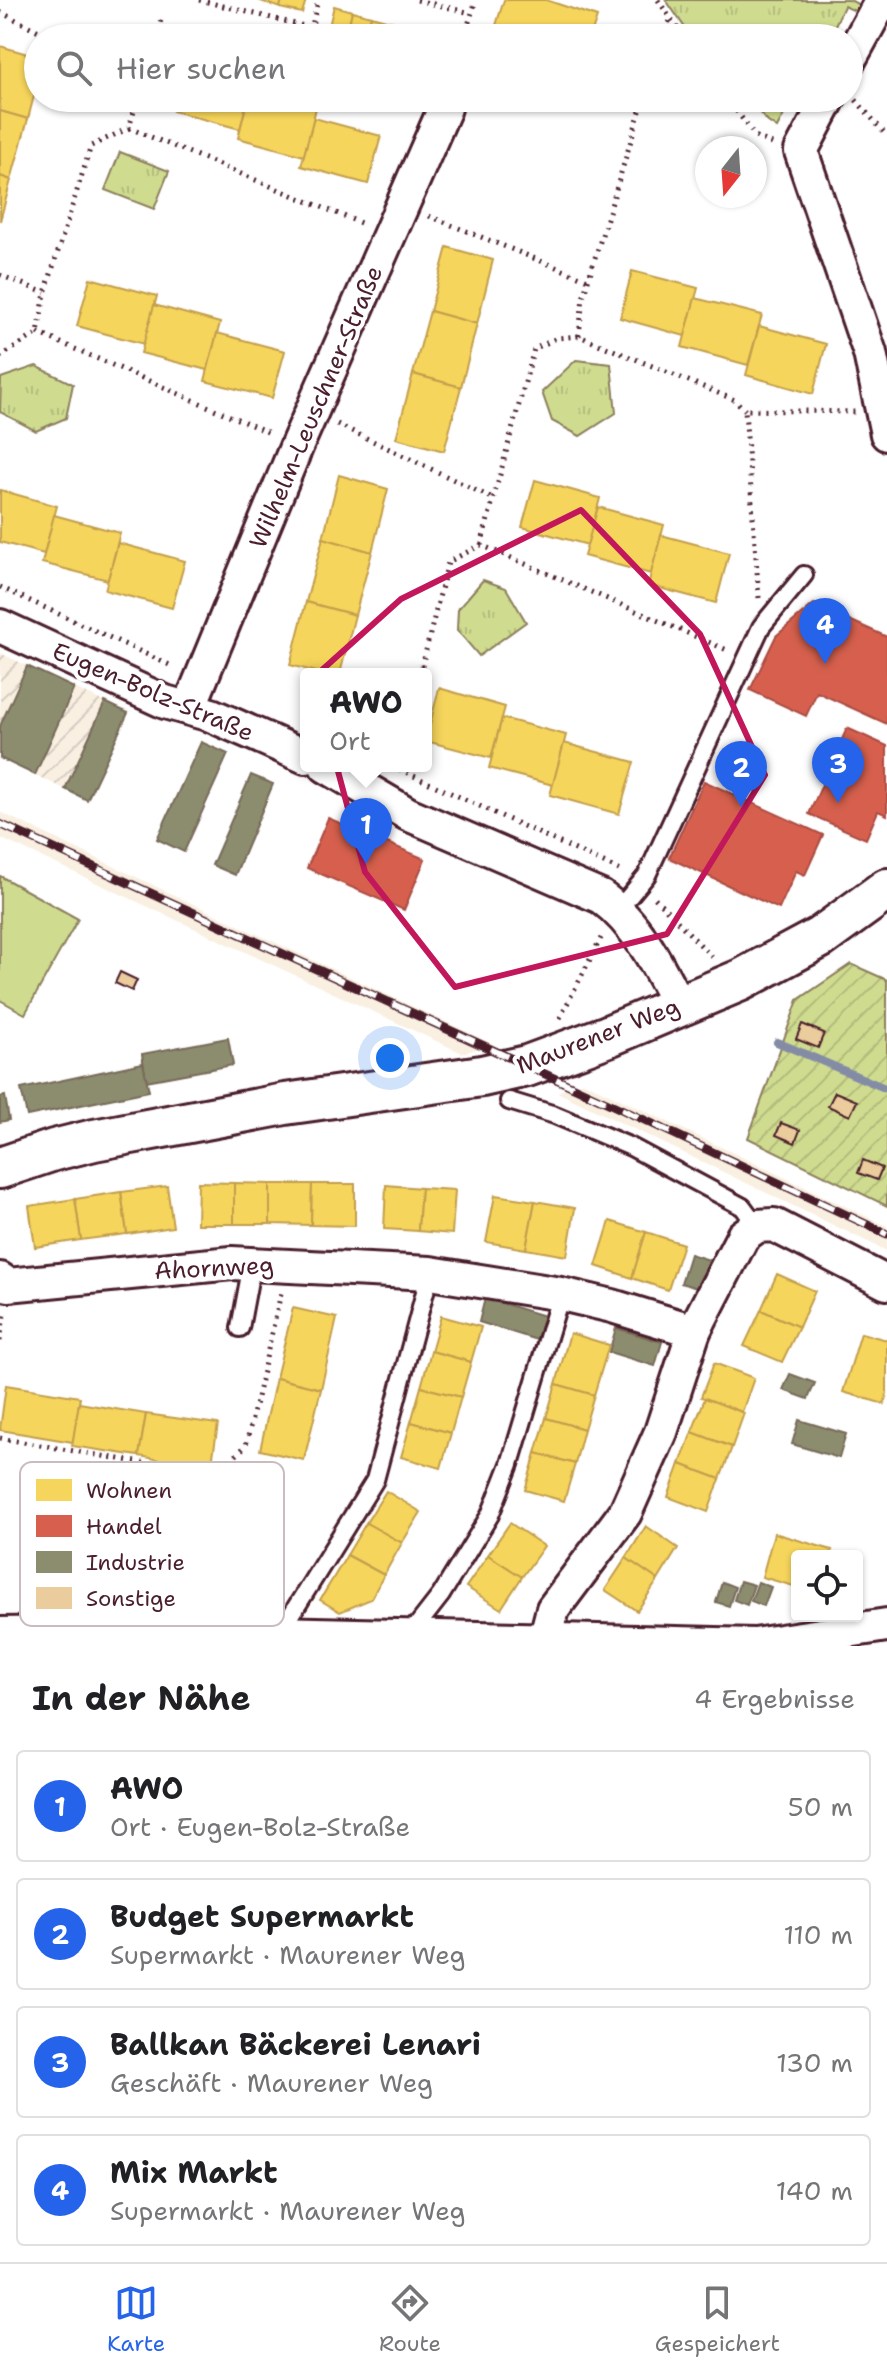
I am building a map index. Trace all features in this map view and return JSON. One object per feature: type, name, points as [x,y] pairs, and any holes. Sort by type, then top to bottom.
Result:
[{"type":"street","points":[[863,35],[882,0]]},
{"type":"street","name":"Wilhelm-Leuschner-Straße","points":[[196,694],[297,445],[443,112]]},
{"type":"street","points":[[822,112],[801,151],[870,353],[885,423]]},
{"type":"street","name":"Eugen-Bolz-Straße","points":[[0,626],[165,702],[196,694],[300,754]]},
{"type":"street","points":[[336,772],[408,814],[585,889],[618,910],[643,943],[679,1007]]},
{"type":"street","name":"Maurener Weg","points":[[0,1168],[94,1140],[285,1104],[482,1076],[552,1057],[741,980],[821,937],[887,889]]},
{"type":"street","points":[[545,1640],[553,1609],[625,1513],[661,1432],[694,1331],[743,1236],[757,1226],[774,1225],[887,1283]]},
{"type":"street","name":"Ahornweg","points":[[0,1279],[8,1285],[232,1263],[430,1273],[561,1294],[694,1331]]},
{"type":"street","points":[[0,1634],[197,1638],[279,1634],[755,1645],[887,1625]]},
{"type":"lane","points":[[618,910],[647,875],[761,627],[804,575]]},
{"type":"lane","points":[[509,1101],[555,1115],[631,1147],[743,1207],[757,1226]]},
{"type":"lane","points":[[240,1328],[252,1264]]},
{"type":"lane","points":[[279,1634],[375,1480],[430,1273]]},
{"type":"lane","points":[[408,1637],[441,1595],[490,1515],[510,1464],[561,1294]]},
{"type":"path","points":[[199,0],[296,24]]},
{"type":"path","points":[[313,24],[318,0]]},
{"type":"path","points":[[417,0],[471,13]]},
{"type":"path","points":[[468,24],[476,0]]},
{"type":"path","points":[[658,0],[674,24]]},
{"type":"path","points":[[0,12],[24,24]]},
{"type":"path","points":[[160,24],[162,16]]},
{"type":"path","points":[[668,24],[670,18]]},
{"type":"path","points":[[863,109],[887,136]]},
{"type":"path","points":[[129,128],[134,112]]},
{"type":"path","points":[[579,336],[583,297],[640,112]]},
{"type":"path","points":[[737,112],[755,136],[786,152],[801,151]]},
{"type":"path","points":[[0,357],[38,333],[45,293],[91,146],[129,128],[390,235]]},
{"type":"path","points":[[403,205],[588,280]]},
{"type":"path","points":[[0,275],[45,293]]},
{"type":"path","points":[[38,333],[297,445]]},
{"type":"path","points":[[422,668],[448,562],[481,545],[534,349],[557,338],[579,336],[735,400],[745,410],[885,423]]},
{"type":"path","points":[[745,410],[761,627]]},
{"type":"path","points":[[313,412],[492,498]]},
{"type":"path","points":[[481,545],[746,658]]},
{"type":"path","points":[[0,587],[196,694]]},
{"type":"path","points":[[552,1057],[554,1030],[618,910]]},
{"type":"path","points":[[230,1462],[246,1445],[287,1265]]},
{"type":"path","points":[[0,1438],[136,1462]]},
{"type":"highlighted area","points":[[581,510],[700,634],[765,775],[667,934],[455,987],[365,872],[313,678],[401,599]]},
{"type":"shaded area","points":[[0,653],[128,713],[87,800],[0,758]]},
{"type":"shaded area","points":[[0,812],[495,1045],[462,1053],[0,838]]},
{"type":"shaded area","points":[[584,1082],[887,1226],[887,1251],[557,1092]]},
{"type":"green space","points":[[666,0],[850,0],[865,8],[862,14],[844,6],[836,24],[682,24]]},
{"type":"green space","points":[[759,112],[785,112],[777,128]]},
{"type":"green space","points":[[120,152],[169,171],[154,209],[105,190]]},
{"type":"green space","points":[[576,360],[611,364],[616,413],[580,436],[552,421],[542,392]]},
{"type":"green space","points":[[36,366],[73,384],[66,418],[36,431],[0,412],[1,378]]},
{"type":"green space","points":[[483,580],[506,588],[526,622],[479,656],[457,630],[458,609]]},
{"type":"green space","points":[[0,876],[78,919],[25,1014],[0,1000]]},
{"type":"green space","points":[[851,964],[887,980],[887,1206],[748,1138],[798,1000]]},
{"type":"building: Wohnen","points":[[258,0],[282,0],[280,8]]},
{"type":"building: Wohnen","points":[[282,0],[306,0],[302,13],[280,8]]},
{"type":"building: Wohnen","points":[[504,0],[546,0],[597,17],[595,24],[496,24]]},
{"type":"building: Wohnen","points":[[334,6],[352,11],[349,24],[330,24]]},
{"type":"building: Wohnen","points":[[352,11],[371,16],[369,24],[349,24]]},
{"type":"building: Wohnen","points":[[371,16],[390,21],[389,24],[369,24]]},
{"type":"building: Wohnen","points":[[0,46],[24,53],[24,112],[30,112],[28,119],[0,111]]},
{"type":"building: Wohnen","points":[[0,111],[28,119],[11,180],[0,176]]},
{"type":"building: Wohnen","points":[[177,112],[244,112],[240,129]]},
{"type":"building: Wohnen","points":[[244,112],[315,112],[304,156],[238,138]]},
{"type":"building: Wohnen","points":[[314,118],[381,136],[368,184],[301,166]]},
{"type":"building: Wohnen","points":[[0,176],[11,180],[0,221]]},
{"type":"building: Wohnen","points":[[447,247],[493,260],[477,324],[430,311]]},
{"type":"building: Wohnen","points":[[632,271],[698,288],[685,336],[620,318]]},
{"type":"building: Wohnen","points":[[90,278],[157,296],[144,344],[77,326]]},
{"type":"building: Wohnen","points":[[695,298],[762,315],[748,365],[682,347]]},
{"type":"building: Wohnen","points":[[154,305],[220,323],[207,370],[141,353]]},
{"type":"building: Wohnen","points":[[430,311],[477,324],[461,387],[413,374]]},
{"type":"building: Wohnen","points":[[759,326],[826,344],[813,394],[746,375]]},
{"type":"building: Wohnen","points":[[217,333],[285,351],[272,398],[205,381]]},
{"type":"building: Wohnen","points":[[413,374],[461,387],[444,451],[396,438]]},
{"type":"building: Wohnen","points":[[339,475],[388,489],[372,552],[323,538]]},
{"type":"building: Wohnen","points":[[535,480],[600,498],[588,545],[522,527]]},
{"type":"building: Wohnen","points":[[0,490],[57,506],[44,554],[0,542]]},
{"type":"building: Wohnen","points":[[598,507],[664,525],[651,574],[584,556]]},
{"type":"building: Wohnen","points":[[54,515],[120,533],[108,580],[42,563]]},
{"type":"building: Wohnen","points":[[661,535],[729,553],[716,603],[648,585]]},
{"type":"building: Wohnen","points":[[323,538],[372,552],[355,615],[306,602]]},
{"type":"building: Wohnen","points":[[118,543],[185,561],[172,608],[105,590]]},
{"type":"building: Wohnen","points":[[306,602],[355,615],[342,668],[290,665]]},
{"type":"building: Wohnen","points":[[439,688],[505,707],[491,758],[432,743],[432,717]]},
{"type":"building: Wohnen","points":[[502,718],[566,735],[553,785],[489,768]]},
{"type":"building: Wohnen","points":[[564,743],[634,762],[619,814],[550,795]]},
{"type":"building: Wohnen","points":[[198,1182],[234,1183],[234,1224],[197,1224]]},
{"type":"building: Wohnen","points":[[234,1183],[270,1184],[270,1224],[234,1224]]},
{"type":"building: Wohnen","points":[[270,1184],[312,1184],[311,1225],[270,1224]]},
{"type":"building: Wohnen","points":[[312,1184],[355,1184],[355,1226],[311,1225]]},
{"type":"building: Wohnen","points":[[386,1185],[421,1188],[418,1231],[384,1229]]},
{"type":"building: Wohnen","points":[[167,1186],[173,1227],[127,1234],[121,1192]]},
{"type":"building: Wohnen","points":[[421,1188],[455,1190],[452,1234],[418,1231]]},
{"type":"building: Wohnen","points":[[121,1192],[127,1234],[81,1240],[75,1199]]},
{"type":"building: Wohnen","points":[[495,1195],[535,1201],[526,1249],[486,1242]]},
{"type":"building: Wohnen","points":[[75,1199],[81,1240],[35,1247],[29,1206]]},
{"type":"building: Wohnen","points":[[535,1201],[575,1208],[567,1256],[526,1249]]},
{"type":"building: Wohnen","points":[[610,1221],[646,1232],[632,1278],[596,1266]]},
{"type":"building: Wohnen","points":[[646,1232],[683,1244],[668,1290],[632,1278]]},
{"type":"building: Wohnen","points":[[777,1274],[815,1291],[799,1327],[761,1310]]},
{"type":"building: Wohnen","points":[[293,1308],[337,1318],[321,1389],[276,1378]]},
{"type":"building: Wohnen","points":[[761,1310],[799,1327],[782,1362],[744,1346]]},
{"type":"building: Wohnen","points":[[441,1316],[481,1327],[471,1362],[431,1351]]},
{"type":"building: Wohnen","points":[[570,1333],[609,1345],[594,1395],[556,1384]]},
{"type":"building: Wohnen","points":[[861,1333],[887,1340],[887,1393],[884,1404],[843,1392]]},
{"type":"building: Wohnen","points":[[431,1351],[471,1362],[461,1397],[421,1387]]},
{"type":"building: Wohnen","points":[[714,1363],[754,1378],[742,1412],[701,1397]]},
{"type":"building: Wohnen","points":[[276,1378],[321,1389],[304,1460],[260,1450]]},
{"type":"building: Wohnen","points":[[556,1384],[594,1395],[584,1429],[546,1418]]},
{"type":"building: Wohnen","points":[[6,1385],[80,1397],[73,1442],[0,1430]]},
{"type":"building: Wohnen","points":[[421,1387],[461,1397],[451,1433],[411,1422]]},
{"type":"building: Wohnen","points":[[705,1398],[744,1413],[732,1447],[692,1432]]},
{"type":"building: Wohnen","points":[[79,1403],[146,1414],[139,1456],[72,1446]]},
{"type":"building: Wohnen","points":[[146,1414],[218,1424],[212,1462],[172,1462],[139,1456]]},
{"type":"building: Wohnen","points":[[546,1418],[584,1429],[575,1464],[536,1453]]},
{"type":"building: Wohnen","points":[[411,1422],[451,1433],[441,1468],[401,1457]]},
{"type":"building: Wohnen","points":[[692,1432],[732,1447],[720,1479],[680,1464]]},
{"type":"building: Wohnen","points":[[536,1453],[575,1464],[564,1501],[525,1490]]},
{"type":"building: Wohnen","points":[[680,1464],[720,1479],[708,1512],[668,1497]]},
{"type":"building: Wohnen","points":[[386,1491],[421,1512],[402,1543],[366,1523]]},
{"type":"building: Wohnen","points":[[366,1523],[402,1543],[384,1575],[347,1555]]},
{"type":"building: Wohnen","points":[[510,1523],[544,1546],[522,1577],[488,1555]]},
{"type":"building: Wohnen","points":[[646,1526],[678,1548],[658,1580],[626,1558]]},
{"type":"building: Wohnen","points":[[774,1533],[832,1550],[791,1550],[791,1585],[762,1577]]},
{"type":"building: Wohnen","points":[[347,1555],[384,1575],[371,1599],[340,1612],[320,1600]]},
{"type":"building: Wohnen","points":[[488,1555],[522,1577],[501,1609],[466,1587]]},
{"type":"building: Wohnen","points":[[626,1558],[658,1580],[637,1611],[605,1590]]},
{"type":"building: Handel","points":[[814,604],[887,637],[887,724],[817,692],[806,716],[750,690],[776,636]]},
{"type":"building: Handel","points":[[847,728],[887,746],[887,815],[878,811],[866,839],[809,814]]},
{"type":"building: Handel","points":[[704,781],[823,835],[805,875],[796,871],[779,909],[669,858]]},
{"type":"building: Handel","points":[[328,818],[425,859],[404,910],[307,868]]},
{"type":"building: Industrie","points":[[27,666],[74,688],[35,775],[0,758],[0,726]]},
{"type":"building: Industrie","points":[[105,702],[128,713],[87,800],[65,789]]},
{"type":"building: Industrie","points":[[201,742],[228,754],[184,852],[157,839]]},
{"type":"building: Industrie","points":[[251,775],[273,784],[235,875],[212,865]]},
{"type":"building: Industrie","points":[[228,1038],[233,1065],[146,1081],[142,1054]]},
{"type":"building: Industrie","points":[[143,1063],[149,1091],[27,1116],[21,1089]]},
{"type":"building: Industrie","points":[[5,1096],[9,1120],[0,1122],[0,1097]]},
{"type":"building: Industrie","points":[[690,1254],[709,1260],[700,1289],[681,1283]]},
{"type":"building: Industrie","points":[[485,1298],[544,1316],[537,1340],[479,1322]]},
{"type":"building: Industrie","points":[[616,1328],[662,1342],[655,1366],[609,1352]]},
{"type":"building: Industrie","points":[[790,1374],[815,1383],[808,1399],[783,1390]]},
{"type":"building: Industrie","points":[[799,1420],[846,1434],[839,1458],[792,1444]]},
{"type":"building: Industrie","points":[[740,1581],[754,1585],[747,1605],[734,1600]]},
{"type":"building: Industrie","points":[[722,1582],[735,1587],[729,1606],[716,1602]]},
{"type":"building: Industrie","points":[[758,1582],[771,1587],[764,1606],[751,1601]]},
{"type":"building: Sonstige","points":[[120,972],[137,980],[132,991],[115,983]]},
{"type":"building: Sonstige","points":[[802,1024],[824,1033],[818,1048],[796,1039]]},
{"type":"building: Sonstige","points":[[835,1092],[857,1101],[850,1116],[828,1106]]},
{"type":"building: Sonstige","points":[[781,1123],[800,1130],[795,1143],[776,1135]]},
{"type":"building: Sonstige","points":[[863,1160],[882,1168],[877,1180],[858,1173]]},
{"type":"waterway","points":[[777,1042],[887,1089]]},
{"type":"railway","points":[[0,824],[887,1234]]},
{"type":"place","name":"Mix Markt","points":[[825,664]]},
{"type":"place","name":"Ballkan Bäckerei Lenari","points":[[838,803]]},
{"type":"place","name":"Budget Supermarkt","points":[[741,807]]},
{"type":"place","name":"AWO","points":[[366,864]]}]
